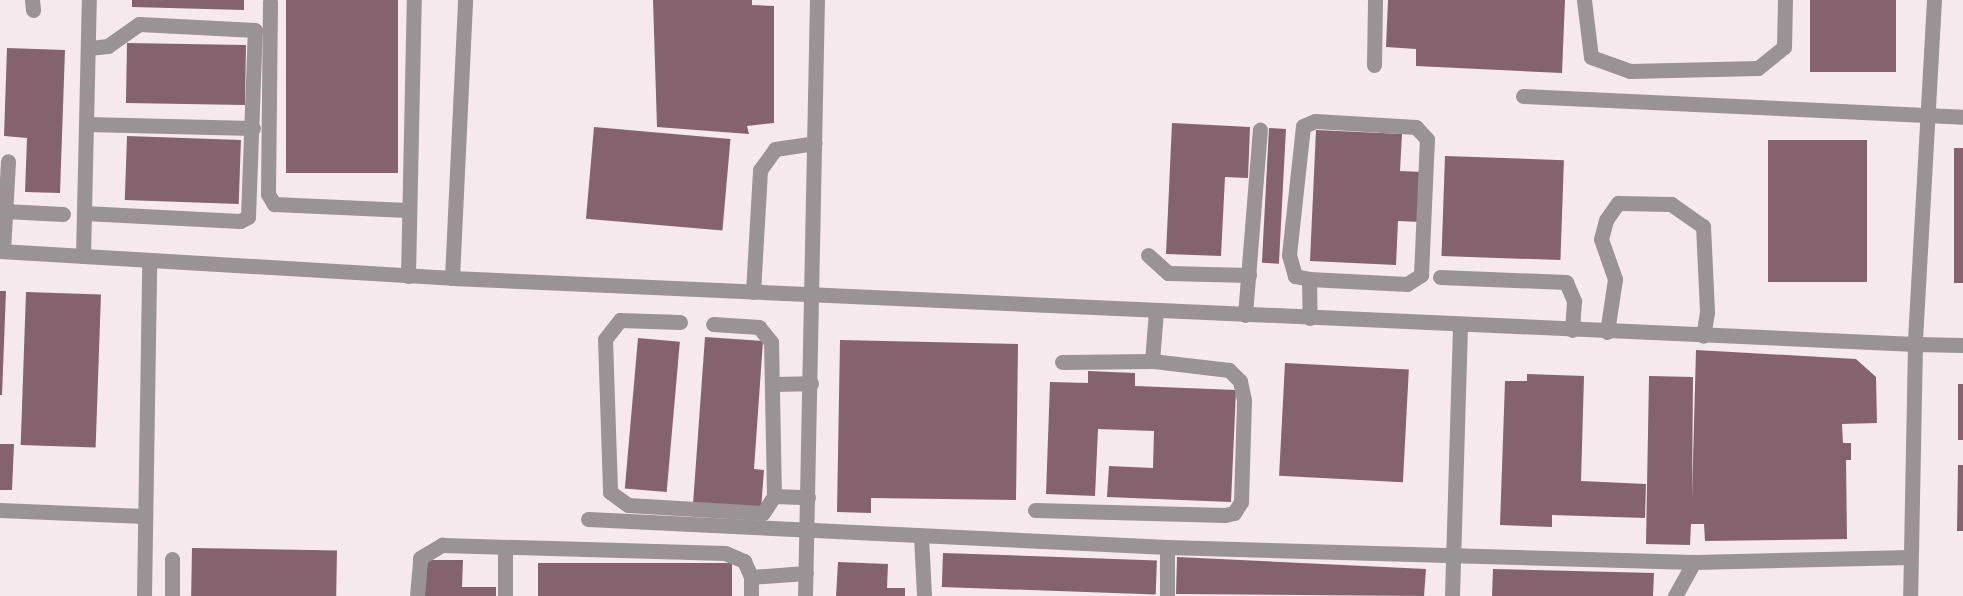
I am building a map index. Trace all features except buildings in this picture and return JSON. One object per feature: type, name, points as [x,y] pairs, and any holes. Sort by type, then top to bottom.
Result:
[{"type":"street","points":[[83,256],[89,0]]},
{"type":"street","points":[[408,276],[407,210],[414,0]]},
{"type":"street","points":[[452,278],[465,0]]},
{"type":"street","points":[[805,596],[814,295],[817,0]]},
{"type":"street","points":[[1374,64],[1375,0]]},
{"type":"street","points":[[1584,0],[1591,57],[1630,71],[1758,68],[1784,47],[1785,0]]},
{"type":"street","points":[[1910,596],[1915,344],[1934,0]]},
{"type":"street","points":[[270,2],[268,194],[274,204],[407,210]]},
{"type":"street","points":[[84,213],[240,221],[252,212],[255,30],[139,24],[108,46],[88,48]]},
{"type":"street","points":[[1523,96],[1963,117]]},
{"type":"street","points":[[1315,121],[1416,127],[1427,139],[1421,275],[1407,284],[1309,279],[1295,276],[1290,255],[1303,126],[1315,121]]},
{"type":"street","points":[[86,124],[253,128]]},
{"type":"street","points":[[1245,315],[1260,130]]},
{"type":"street","points":[[753,292],[760,170],[775,149],[815,143]]},
{"type":"street","points":[[8,161],[1,251],[408,276],[1607,332],[1963,345]]},
{"type":"street","points":[[1607,332],[1615,279],[1601,239],[1606,220],[1618,203],[1671,204],[1703,226],[1707,312],[1703,336]]},
{"type":"street","points":[[4,211],[63,214]]},
{"type":"street","points":[[1148,255],[1168,273],[1249,275]]},
{"type":"street","points":[[144,596],[149,260]]},
{"type":"street","points":[[1440,277],[1566,282],[1575,301],[1572,330]]},
{"type":"street","points":[[1309,279],[1311,318]]},
{"type":"street","points":[[1152,361],[1156,311]]},
{"type":"street","points":[[680,322],[620,320],[605,339],[610,492],[628,505],[763,513],[774,496],[772,384],[767,332],[713,324]]},
{"type":"street","points":[[1452,596],[1460,325]]},
{"type":"street","points":[[1035,510],[1234,513],[1241,502],[1240,381],[1229,370],[1152,361],[1062,362]]},
{"type":"street","points":[[772,384],[811,383]]},
{"type":"street","points":[[774,496],[808,497]]},
{"type":"street","points":[[0,510],[144,516]]},
{"type":"street","points":[[588,519],[1167,547],[1694,562],[1911,557]]},
{"type":"street","points":[[921,536],[924,596]]},
{"type":"street","points":[[417,596],[417,570],[426,549],[442,545],[505,550],[725,553],[744,561],[752,577],[751,596]]},
{"type":"street","points":[[1167,547],[1167,596]]},
{"type":"street","points":[[505,550],[505,596]]},
{"type":"street","points":[[171,559],[172,596]]},
{"type":"street","points":[[1675,596],[1694,562]]},
{"type":"street","points":[[752,577],[806,573]]}]
